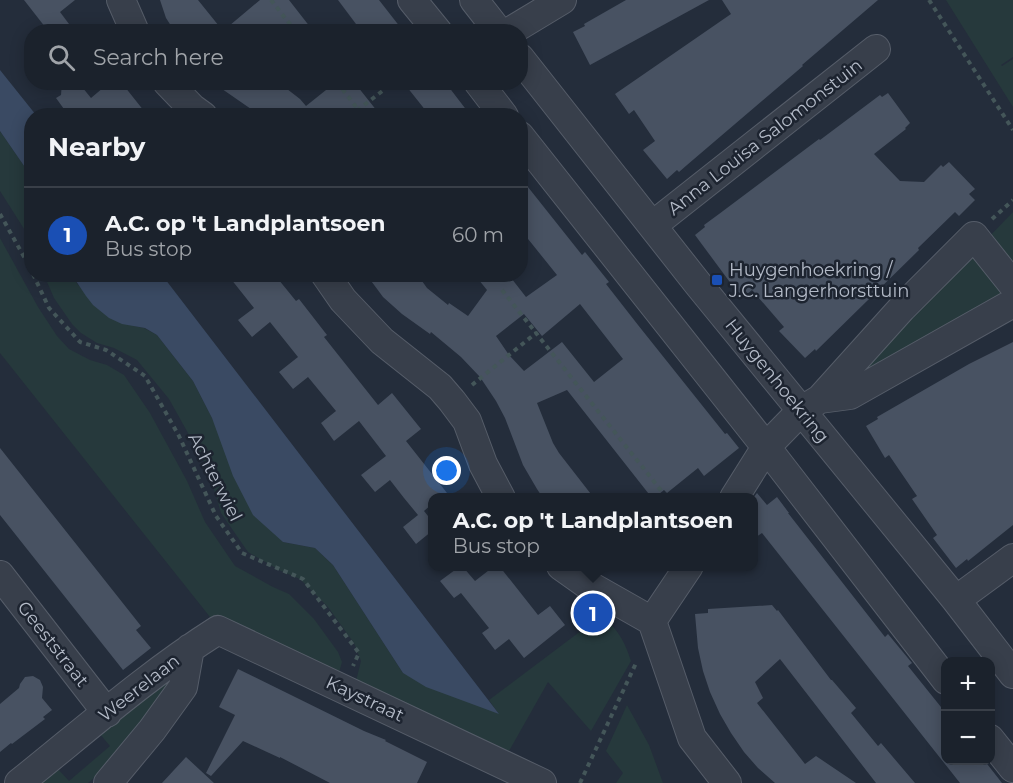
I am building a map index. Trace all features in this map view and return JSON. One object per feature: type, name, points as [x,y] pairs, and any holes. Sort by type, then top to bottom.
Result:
[{"type":"street","points":[[121,0],[132,24]]},
{"type":"street","points":[[412,0],[432,24]]},
{"type":"street","points":[[474,0],[493,24]]},
{"type":"street","points":[[522,24],[562,0]]},
{"type":"street","name":"Anna Louisa Salomonstuin","points":[[654,225],[876,49]]},
{"type":"street","name":"Huygenhoekring","points":[[528,68],[654,225],[705,293],[811,405],[1013,674]]},
{"type":"street","points":[[175,90],[192,108]]},
{"type":"street","points":[[484,90],[498,108]]},
{"type":"street","points":[[528,146],[766,447],[941,675]]},
{"type":"street","points":[[737,493],[766,447],[811,405],[902,308],[974,236],[1013,285]]},
{"type":"street","points":[[331,282],[343,300],[382,341],[440,387],[452,401],[467,421],[483,464],[498,493]]},
{"type":"street","points":[[811,405],[850,395],[1013,303]]},
{"type":"street","points":[[956,600],[1013,558]]},
{"type":"street","points":[[567,571],[652,621],[692,738],[727,783]]},
{"type":"street","points":[[652,621],[686,571]]},
{"type":"street","name":"Geeststraat","points":[[0,575],[107,713]]},
{"type":"street","name":"Kaystraat","points":[[190,648],[218,630],[542,783]]},
{"type":"street","name":"Weerelaan","points":[[19,783],[190,648]]},
{"type":"street","name":"Weerelaan","points":[[118,780],[183,687],[190,648]]},
{"type":"street","points":[[995,745],[1013,768]]},
{"type":"path","points":[[271,0],[290,24]]},
{"type":"path","points":[[929,0],[1013,130]]},
{"type":"path","points":[[343,90],[356,108]]},
{"type":"path","points":[[361,108],[384,90]]},
{"type":"path","points":[[987,224],[1013,200]]},
{"type":"path","name":"Achterwiel","points":[[0,214],[24,258]]},
{"type":"path","name":"Achterwiel","points":[[37,282],[49,308],[80,342],[106,350],[145,376],[179,436],[216,516],[242,553],[303,579],[359,653],[344,689]]},
{"type":"path","points":[[502,290],[664,493]]},
{"type":"path","points":[[452,401],[536,333]]},
{"type":"path","points":[[580,783],[638,658]]},
{"type":"shaded area","points":[[946,0],[1013,0],[1013,57],[1001,65],[1013,59],[1013,107]]},
{"type":"shaded area","points":[[0,131],[24,166],[24,229],[0,191]]},
{"type":"shaded area","points":[[1013,212],[1013,276],[984,242]]},
{"type":"shaded area","points":[[0,238],[38,307],[57,336],[69,349],[124,375],[150,413],[187,481],[205,522],[235,566],[289,594],[314,619],[338,652],[342,662],[336,683],[214,622],[0,353]]},
{"type":"shaded area","points":[[973,256],[1006,296],[862,380],[872,349]]},
{"type":"shaded area","points":[[47,282],[76,282],[134,326],[157,335],[193,381],[283,542],[315,548],[333,565],[403,673],[498,713],[489,700],[602,615],[620,636],[631,661],[591,731],[548,682],[509,751],[356,681],[361,661],[354,643],[328,607],[300,579],[248,552],[221,513],[208,469],[169,399],[137,360],[114,348],[97,343],[81,333],[54,298]]},
{"type":"shaded area","points":[[168,680],[177,680],[114,761],[88,783],[39,783],[57,768],[69,781],[110,746],[99,733]]},
{"type":"shaded area","points":[[627,705],[649,745],[663,783],[616,783],[623,773],[606,751]]},
{"type":"water","points":[[0,70],[30,108],[24,108],[24,166],[0,131]]},
{"type":"water","points":[[77,282],[167,282],[499,714],[426,687],[403,673],[333,565],[315,548],[283,542],[253,515],[233,476],[212,418],[193,381],[157,335],[145,328],[122,324],[109,318],[86,296]]},
{"type":"building","points":[[24,0],[75,0],[60,12],[69,24],[43,24]]},
{"type":"building","points":[[160,0],[198,0],[217,24],[170,24]]},
{"type":"building","points":[[260,0],[289,0],[308,24],[231,24]]},
{"type":"building","points":[[338,0],[379,0],[398,24],[356,24]]},
{"type":"building","points":[[626,0],[709,0],[590,65],[573,32]]},
{"type":"building","points":[[722,0],[878,0],[679,172],[677,170],[667,179],[643,150],[655,141],[634,110],[629,114],[615,94],[731,14]]},
{"type":"building","points":[[61,90],[84,90],[91,98],[100,90],[127,90],[142,108],[63,108],[56,98],[61,95]]},
{"type":"building","points":[[224,90],[288,90],[306,106],[326,90],[360,90],[375,108],[249,108]]},
{"type":"building","points":[[409,90],[451,90],[465,108],[424,108]]},
{"type":"building","points":[[888,93],[910,123],[906,129],[874,154],[900,181],[924,182],[941,165],[943,167],[949,162],[975,189],[969,194],[975,200],[959,216],[955,212],[816,351],[815,349],[805,358],[779,331],[784,327],[752,290],[743,297],[695,235],[705,227],[704,225],[819,139],[880,95],[882,97]]},
{"type":"building","points":[[528,187],[582,255],[585,252],[609,282],[606,284],[638,325],[725,434],[727,433],[739,448],[704,476],[698,468],[667,493],[664,490],[660,493],[648,493],[567,390],[537,403],[553,443],[590,493],[540,493],[523,465],[505,418],[480,377],[461,357],[431,332],[430,334],[402,314],[383,297],[372,282],[423,282],[448,305],[449,303],[468,316],[487,290],[480,282],[514,282],[526,297],[557,275],[528,239]],"holes":[[[580,304],[623,359],[594,382],[562,342],[524,371],[496,336],[524,314],[542,336]]]},
{"type":"building","points":[[233,282],[281,282],[296,301],[299,299],[327,335],[324,337],[378,405],[392,393],[421,429],[406,441],[447,493],[428,493],[428,508],[424,511],[428,516],[428,534],[416,544],[403,527],[418,515],[390,480],[375,492],[361,475],[386,456],[359,421],[334,441],[321,423],[336,411],[308,377],[293,389],[279,372],[298,357],[270,322],[252,337],[238,320],[254,308]]},
{"type":"building","points":[[1013,342],[1013,525],[956,568],[933,538],[937,535],[912,499],[917,496],[889,455],[885,458],[866,426],[878,419],[877,417],[969,364]]},
{"type":"building","points":[[0,448],[141,626],[136,630],[151,648],[123,670],[0,515]]},
{"type":"building","points":[[758,494],[767,505],[777,497],[885,637],[888,634],[912,663],[908,666],[941,707],[941,759],[762,533],[758,536]]},
{"type":"building","points":[[454,571],[466,571],[475,581],[488,571],[503,571],[538,615],[550,606],[565,625],[524,658],[509,639],[495,650],[482,633],[489,628],[461,593],[454,598],[440,581]]},
{"type":"building","points":[[772,605],[856,708],[851,713],[878,746],[881,743],[915,783],[876,783],[780,659],[755,682],[763,698],[757,703],[805,764],[816,756],[856,783],[775,783],[744,752],[720,714],[710,692],[698,648],[695,614],[708,613],[708,609]]},
{"type":"building","points":[[238,669],[427,762],[417,783],[330,783],[243,741],[211,776],[206,773],[235,715],[219,707]]},
{"type":"building","points":[[33,676],[40,680],[43,687],[42,698],[52,710],[43,717],[45,719],[0,752],[0,704],[19,688],[25,677]]},
{"type":"building","points":[[186,757],[214,783],[162,783]]},
{"type":"building","points":[[946,765],[988,765],[1002,783],[960,783]]},
{"type":"place","name":"Huygenhoekring / J.C. Langerhorsttuin","points":[[717,280]]},
{"type":"place","name":"A.C. op 't Landplantsoen","points":[[593,613]]}]
